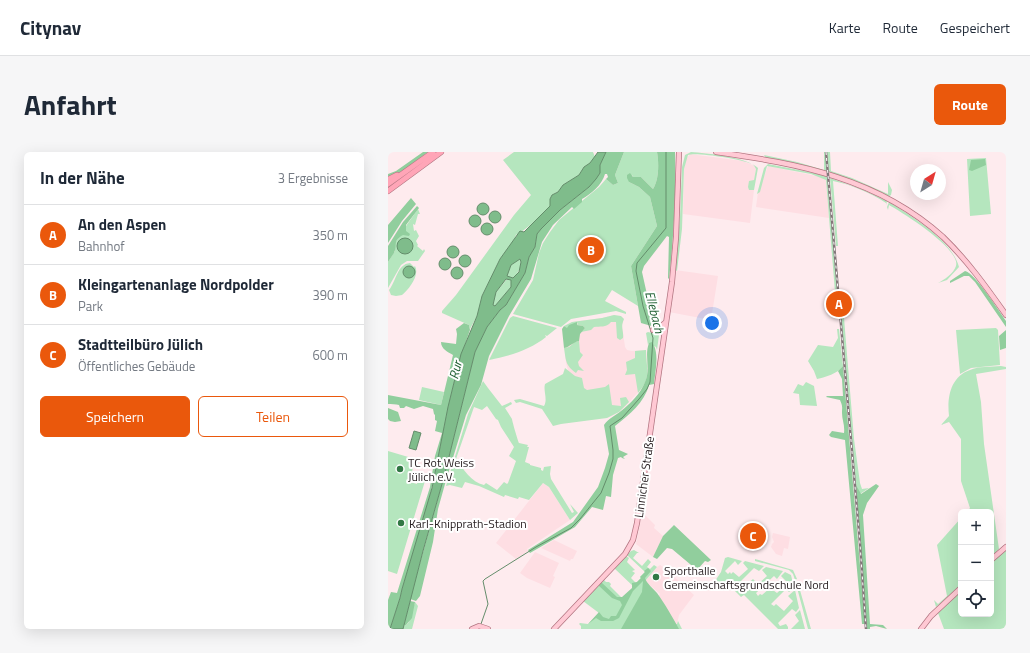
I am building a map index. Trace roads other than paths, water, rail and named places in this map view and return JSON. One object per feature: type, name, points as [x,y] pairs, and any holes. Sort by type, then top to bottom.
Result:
[{"type":"highway","points":[[388,182],[413,167],[433,152]]},
{"type":"highway","points":[[388,190],[442,152]]},
{"type":"highway","points":[[403,185],[428,162]]},
{"type":"main road","points":[[679,155],[684,152]]},
{"type":"main road","points":[[716,152],[762,159],[819,171],[859,185],[889,199],[921,220],[949,243],[979,278],[1006,315]]},
{"type":"main road","name":"Linnicher Straße","points":[[554,629],[625,554],[634,535],[640,507],[672,282],[676,237],[679,155]]},
{"type":"main road","points":[[653,330],[659,328],[666,322]]},
{"type":"main road","points":[[994,557],[1006,546]]},
{"type":"main road","points":[[921,629],[958,591]]},
{"type":"main road","points":[[472,629],[478,626],[488,629]]},
{"type":"waterway","name":"Ellebach","points":[[481,624],[488,604],[483,581],[536,547],[571,528],[601,493],[613,459],[610,426],[622,418],[647,389],[650,382],[653,338],[643,306],[636,271],[637,263],[666,228],[666,152]]},
{"type":"railway","points":[[826,152],[866,629]]},
{"type":"place","name":"Kleingartenanlage Nordpolder","points":[[591,250]]},
{"type":"place","name":"An den Aspen","points":[[839,304]]},
{"type":"place","name":"TC Rot Weiss Jülich e.V.","points":[[400,469]]},
{"type":"place","name":"Karl-Knipprath-Stadion","points":[[401,523]]},
{"type":"place","name":"Stadtteilbüro Jülich","points":[[753,536]]},
{"type":"place","name":"Sporthalle Gemeinschaftsgrundschule Nord","points":[[656,577]]},
{"type":"water label","name":"Rur","points":[[455,370]]}]
